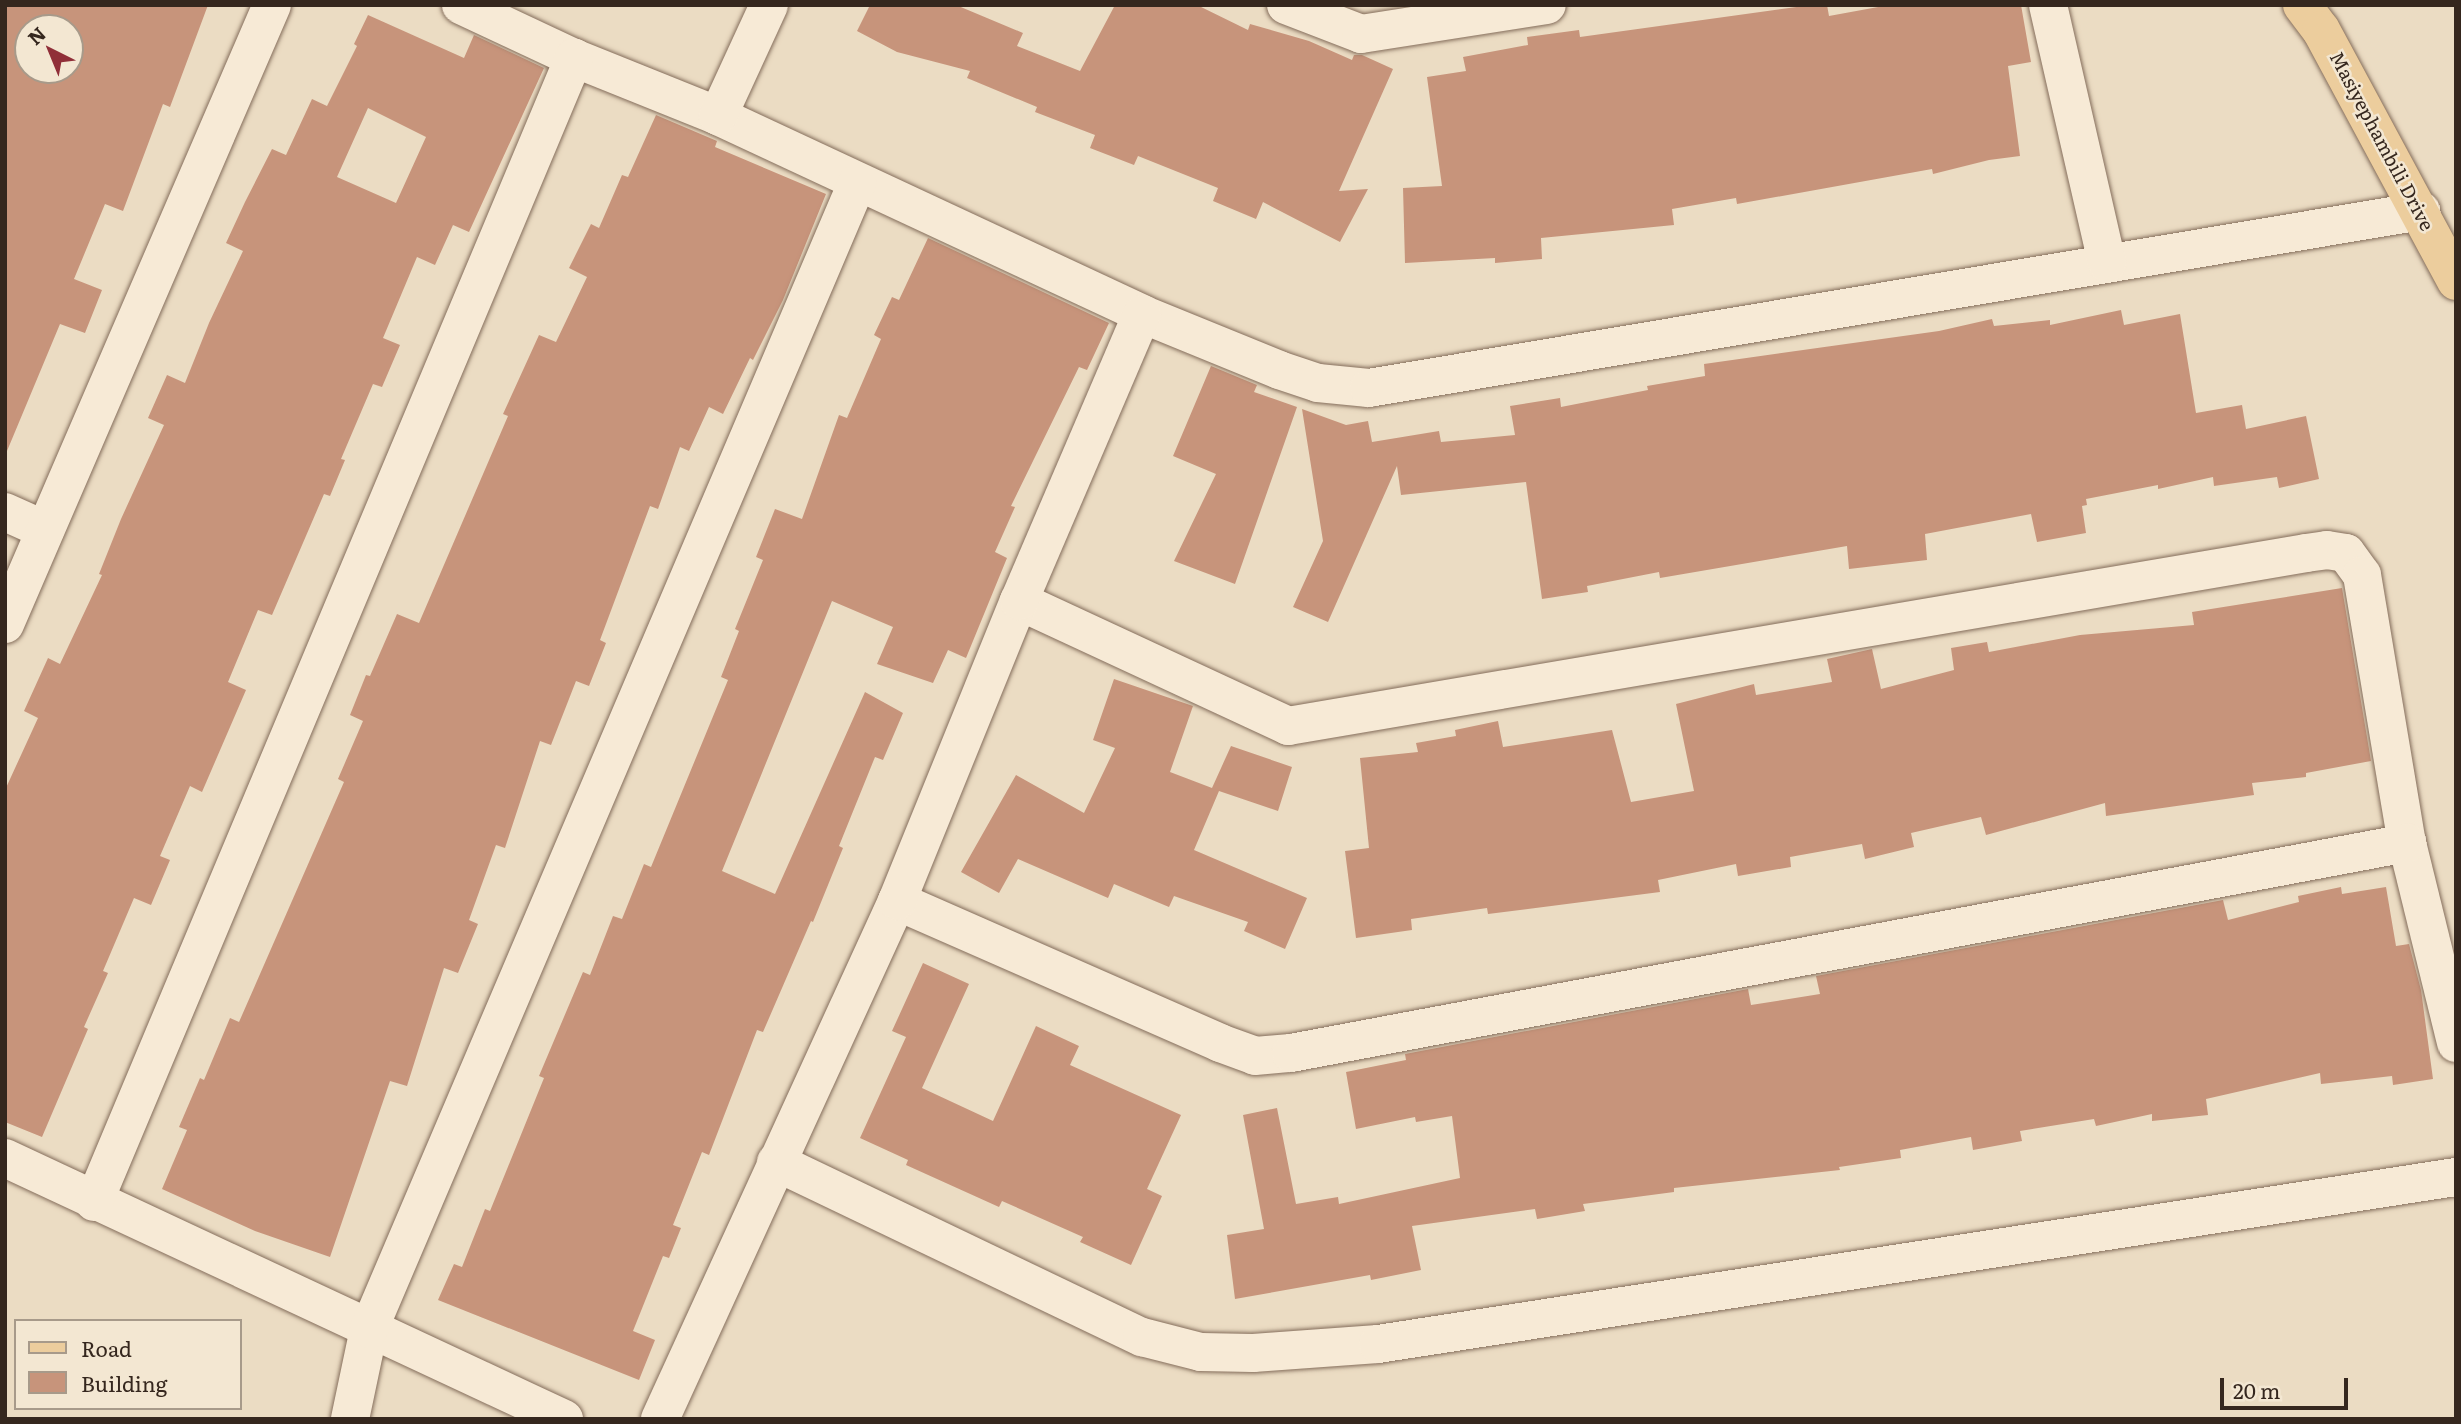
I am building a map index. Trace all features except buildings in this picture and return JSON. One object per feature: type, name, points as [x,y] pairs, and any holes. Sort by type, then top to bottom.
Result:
[{"type":"main road","name":"Masiyephambili Drive","points":[[2302,5],[2321,30],[2421,211],[2456,281]]},
{"type":"street","points":[[5,624],[272,5]]},
{"type":"street","points":[[461,5],[574,58],[718,116],[1142,314],[1279,370],[1318,383],[1369,388],[2421,211]]},
{"type":"street","points":[[718,116],[769,5]]},
{"type":"street","points":[[1286,5],[1361,34],[1547,5]]},
{"type":"street","points":[[2049,5],[2107,263]]},
{"type":"street","points":[[94,1202],[574,58]]},
{"type":"street","points":[[350,1419],[369,1329],[857,183]]},
{"type":"street","points":[[660,1419],[897,901],[1019,601],[1142,314]]},
{"type":"street","points":[[5,512],[45,530]]},
{"type":"street","points":[[1019,601],[1287,726],[2306,553],[2327,550],[2346,553],[2362,575],[2407,843],[2456,1043]]},
{"type":"street","points":[[897,901],[1255,1056],[1291,1053],[2407,843]]},
{"type":"street","points":[[5,1158],[94,1202],[564,1419]]},
{"type":"street","points":[[776,1162],[1142,1337],[1201,1352],[1253,1353],[1378,1344],[2456,1177]]}]
